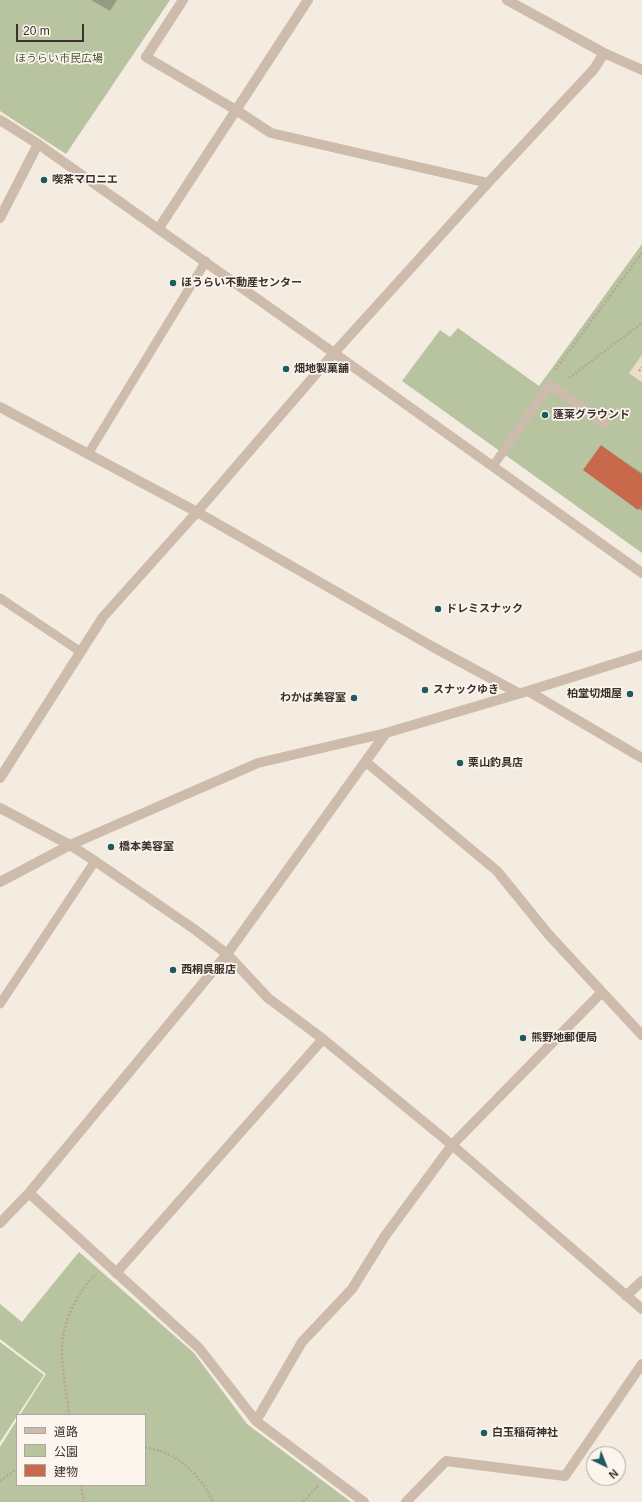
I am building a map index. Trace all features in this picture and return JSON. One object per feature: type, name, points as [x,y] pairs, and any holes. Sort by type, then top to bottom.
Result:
[{"type":"street","points":[[183,0],[146,57],[236,110],[271,133],[488,182]]},
{"type":"street","points":[[159,228],[308,0]]},
{"type":"street","points":[[509,0],[604,53],[642,70]]},
{"type":"street","points":[[0,778],[103,617],[197,512],[334,353],[488,182],[594,69],[604,53]]},
{"type":"street","points":[[0,120],[38,144],[206,261],[642,573]]},
{"type":"street","points":[[0,218],[38,144]]},
{"type":"street","points":[[0,407],[197,512],[433,647],[523,692],[642,758]]},
{"type":"street","points":[[0,882],[70,845],[258,763],[386,733],[642,655]]},
{"type":"street","points":[[0,1223],[29,1193],[227,954],[386,733]]},
{"type":"street","points":[[366,762],[498,871],[549,935],[642,1035]]},
{"type":"street","points":[[0,808],[70,845],[95,861],[187,924],[227,954],[268,998],[323,1039],[452,1145],[642,1309]]},
{"type":"street","points":[[256,1421],[302,1342],[352,1290],[385,1236],[452,1145],[602,992]]},
{"type":"street","points":[[116,1273],[323,1039]]},
{"type":"street","points":[[29,1193],[199,1348],[256,1421],[364,1502]]},
{"type":"street","points":[[626,1296],[642,1282]]},
{"type":"street","points":[[406,1502],[446,1461],[566,1476],[642,1364]]},
{"type":"lane","points":[[88,454],[206,261]]},
{"type":"lane","points":[[493,466],[553,386],[605,424]]},
{"type":"lane","points":[[0,598],[81,652]]},
{"type":"lane","points":[[0,1004],[95,861]]},
{"type":"path","points":[[553,386],[554,371],[642,253]]},
{"type":"path","points":[[553,386],[642,323]]},
{"type":"path","points":[[639,371],[642,367]]},
{"type":"path","points":[[69,1414],[61,1347],[66,1322],[76,1300],[91,1280],[107,1264]]},
{"type":"path","points":[[146,1447],[177,1457],[195,1475],[213,1502]]},
{"type":"path","points":[[1,1479],[16,1470]]},
{"type":"path","points":[[81,1486],[84,1502]]},
{"type":"green space","name":"ほうらい市民広場","points":[[0,0],[170,0],[66,154],[0,111]]},
{"type":"green space","name":"蓬莱グラウンド","points":[[642,244],[642,553],[402,381],[440,330],[450,337],[458,328],[539,386]]},
{"type":"green space","points":[[79,1252],[194,1353],[247,1424],[351,1502],[0,1502],[0,1447],[16,1422],[16,1486],[146,1486],[146,1414],[21,1414],[46,1374],[0,1339],[0,1304],[22,1322]]},
{"type":"green space","points":[[0,1342],[44,1375],[18,1414],[16,1414],[16,1418],[0,1442]]},
{"type":"shaded area","points":[[642,355],[642,381],[641,382],[629,373]]},
{"type":"building","points":[[601,445],[642,475],[642,505],[638,510],[583,470]]},
{"type":"place","name":"喫茶マロニエ","points":[[44,180]]},
{"type":"place","name":"ほうらい不動産センター","points":[[173,283]]},
{"type":"place","name":"畑地製菓舗","points":[[286,369]]},
{"type":"place","name":"蓬莱グラウンド","points":[[545,415]]},
{"type":"place","name":"ドレミスナック","points":[[438,609]]},
{"type":"place","name":"スナックゆき","points":[[425,690]]},
{"type":"place","name":"柏堂切畑屋","points":[[630,694]]},
{"type":"place","name":"わかば美容室","points":[[354,698]]},
{"type":"place","name":"栗山釣具店","points":[[460,763]]},
{"type":"place","name":"橋本美容室","points":[[111,847]]},
{"type":"place","name":"西桐呉服店","points":[[173,970]]},
{"type":"place","name":"熊野地郵便局","points":[[523,1038]]},
{"type":"place","name":"白玉稲荷神社","points":[[484,1433]]}]
